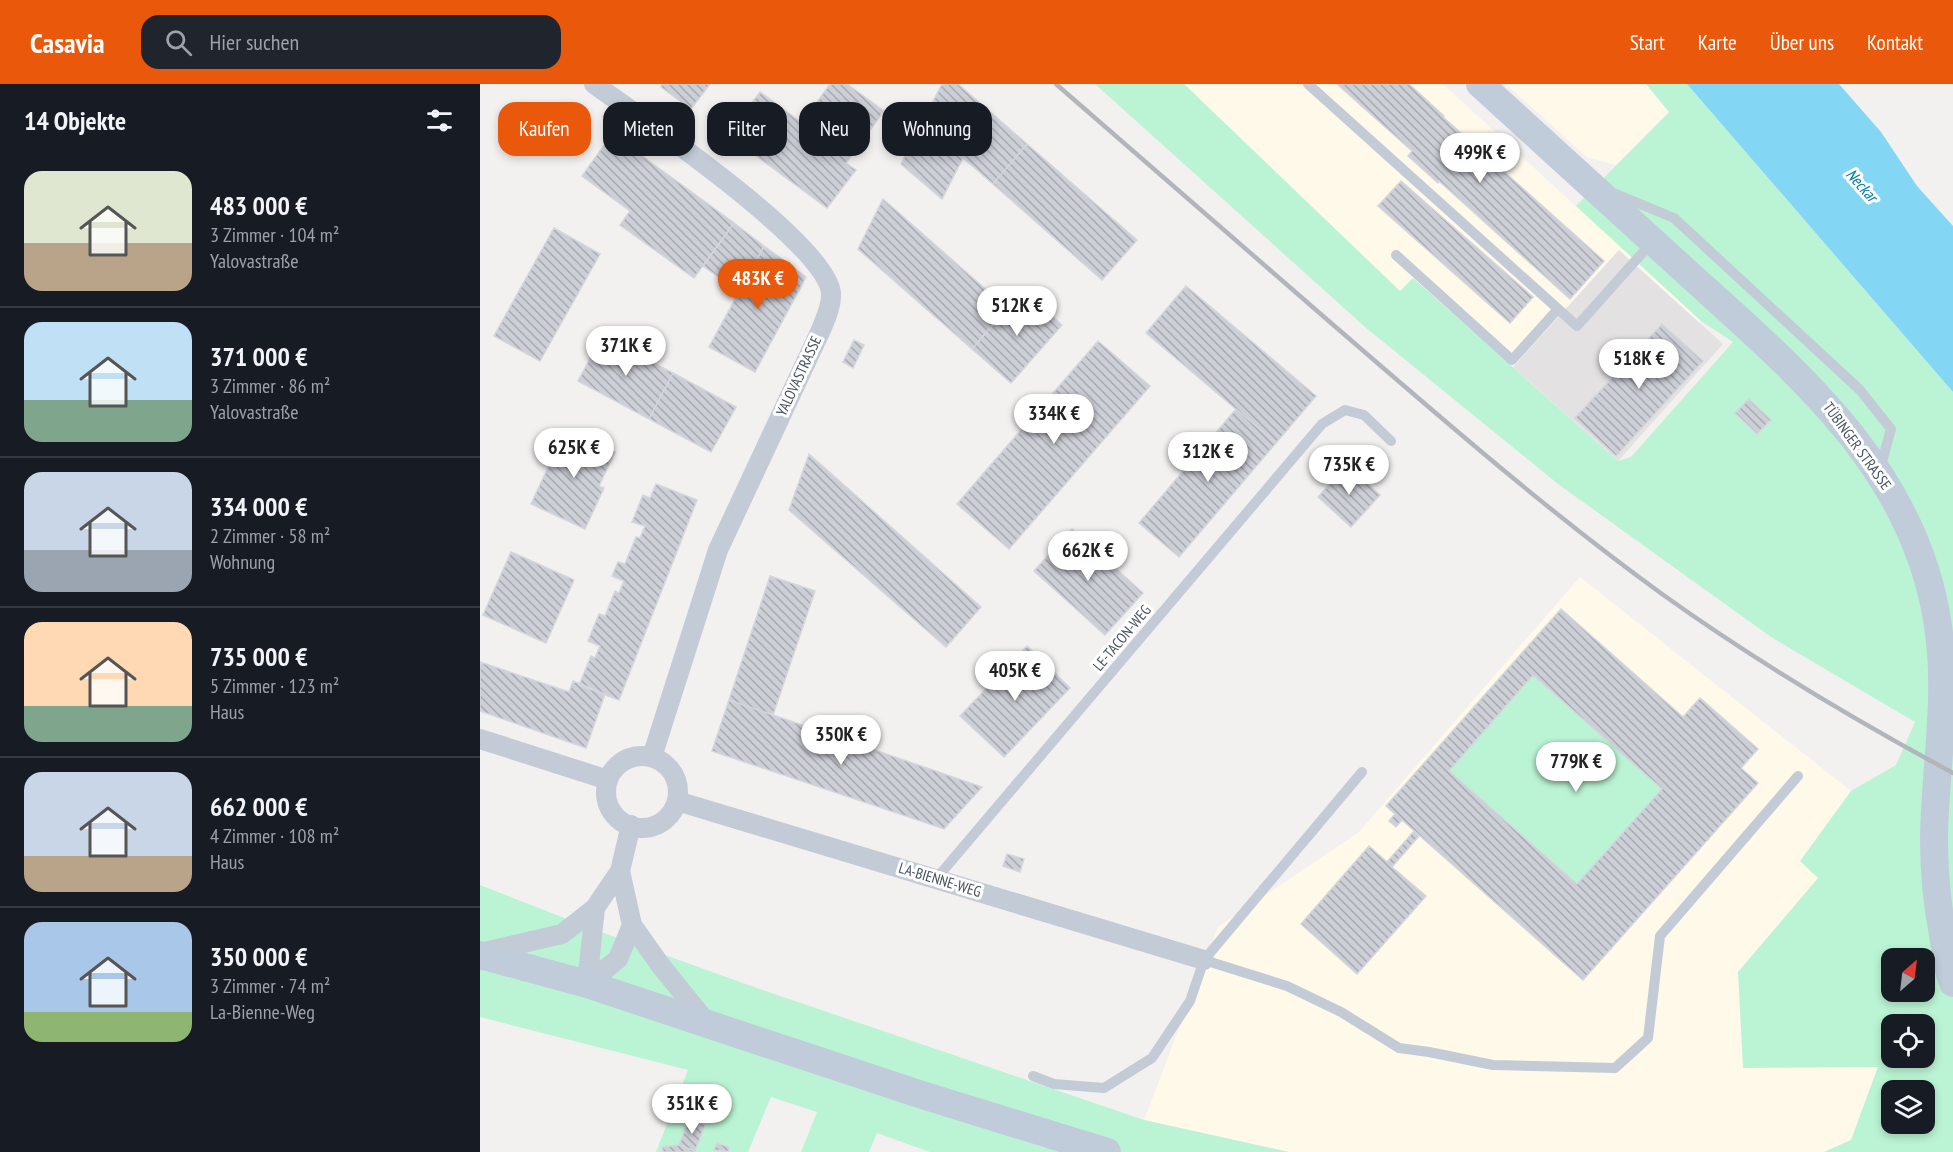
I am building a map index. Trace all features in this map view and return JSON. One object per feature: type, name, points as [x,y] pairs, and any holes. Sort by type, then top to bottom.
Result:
[{"type":"main road","name":"TÜBINGER STRASSE","points":[[1480,84],[1795,370],[1848,429],[1879,471],[1910,528],[1928,578],[1939,626],[1942,692],[1934,840],[1939,912],[1953,983]]},
{"type":"main road","points":[[480,954],[586,984],[909,1091],[1107,1152]]},
{"type":"street","name":"YALOVASTRASSE","points":[[594,84],[725,180],[777,224],[810,256],[824,275],[831,292],[828,311],[820,332],[718,550],[652,757]]},
{"type":"street","points":[[480,739],[608,780]]},
{"type":"street","points":[[652,757],[663,762],[671,770],[678,789],[677,801],[667,817],[659,824],[648,827],[631,825],[618,818],[609,805],[606,790],[608,780],[612,772],[628,758],[652,757]]},
{"type":"street","name":"LA-BIENNE-WEG","points":[[677,801],[1204,960]]},
{"type":"street","points":[[480,954],[562,934],[595,908],[620,871],[631,825]]},
{"type":"street","points":[[620,871],[632,925],[661,966],[709,1025]]},
{"type":"street","points":[[586,984],[595,908]]},
{"type":"street","points":[[586,984],[618,959],[632,925]]},
{"type":"lane","points":[[1308,84],[1577,326],[1653,241]]},
{"type":"lane","points":[[1590,184],[1674,218],[1860,390],[1891,429],[1879,471]]},
{"type":"lane","points":[[1396,255],[1512,360],[1558,309]]},
{"type":"lane","name":"LE-TACON-WEG","points":[[936,879],[1322,424],[1345,410],[1364,415],[1391,441]]},
{"type":"lane","points":[[1033,1077],[1054,1084],[1104,1088],[1152,1058],[1190,1001],[1204,960],[1362,772]]},
{"type":"lane","points":[[1204,960],[1287,986],[1341,1012],[1399,1048],[1493,1065],[1615,1068],[1648,1038],[1660,936],[1798,776]]},
{"type":"shaded area","points":[[1184,84],[1443,84],[1701,321],[1577,461]]},
{"type":"shaded area","points":[[1506,84],[1646,84],[1670,112],[1616,165],[1587,157]]},
{"type":"shaded area","points":[[1619,250],[1723,344],[1618,461],[1513,367]]},
{"type":"shaded area","points":[[1580,577],[1851,791],[1874,846],[1878,1067],[1851,1140],[1824,1152],[1289,1152],[1144,1120],[1218,927],[1359,832]]},
{"type":"green space","points":[[1095,84],[1184,84],[1400,291],[1413,278],[1618,461],[1631,457],[1733,342],[1701,321],[1576,206],[1669,112],[1646,84],[1687,84],[1953,392],[1953,1152],[1824,1152],[1851,1140],[1878,1067],[1743,1068],[1738,972],[1818,878],[1800,861],[1851,791],[1896,765],[1915,722],[1771,637],[1558,484],[1365,327]]},
{"type":"green space","points":[[1533,675],[1662,789],[1577,884],[1449,771]]},
{"type":"green space","points":[[480,885],[590,928],[754,987],[1144,1120],[1289,1152],[930,1152],[877,1133],[869,1152],[801,1152],[817,1112],[771,1097],[748,1152],[656,1152],[688,1070],[480,1017]]},
{"type":"water","name":"Neckar","points":[[1687,84],[1839,84],[1881,132],[1917,186],[1953,226],[1953,392]]},
{"type":"building","points":[[662,84],[710,84],[695,104],[681,102],[661,87]]},
{"type":"building","points":[[830,84],[847,84],[882,110],[882,114],[870,130],[870,102],[817,102]]},
{"type":"building","points":[[942,84],[958,84],[979,102],[933,102]]},
{"type":"building","points":[[1337,84],[1409,84],[1604,261],[1570,299],[1408,156],[1412,151]]},
{"type":"building","points":[[760,92],[774,102],[753,102]]},
{"type":"building","points":[[787,112],[799,121],[799,156],[851,156],[846,163],[856,170],[827,208],[756,156],[787,156]]},
{"type":"building","points":[[992,114],[1027,144],[993,184],[963,158],[942,199],[901,164],[905,156],[992,156]]},
{"type":"building","points":[[1027,144],[1137,240],[1102,280],[993,184]]},
{"type":"building","points":[[603,147],[603,156],[642,156],[734,223],[694,278],[620,225],[630,211],[582,176]]},
{"type":"building","points":[[1401,181],[1533,297],[1510,323],[1378,206]]},
{"type":"building","points":[[883,199],[1007,308],[972,349],[858,249]]},
{"type":"building","points":[[734,223],[764,246],[740,292],[703,266]]},
{"type":"building","points":[[554,228],[600,254],[540,361],[494,336]]},
{"type":"building","points":[[764,246],[806,277],[755,372],[709,347]]},
{"type":"building","points":[[1186,286],[1316,396],[1276,443],[1146,333]]},
{"type":"building","points":[[1023,290],[1062,325],[1011,383],[972,349]]},
{"type":"building","points":[[1662,324],[1703,361],[1616,456],[1575,418]]},
{"type":"building","points":[[602,336],[673,373],[649,419],[578,381]]},
{"type":"building","points":[[854,340],[864,345],[853,368],[843,362]]},
{"type":"building","points":[[1098,341],[1150,386],[1009,549],[957,504]]},
{"type":"building","points":[[673,373],[736,407],[711,452],[649,419]]},
{"type":"building","points":[[1749,399],[1771,420],[1757,434],[1735,413]]},
{"type":"building","points":[[1236,409],[1276,443],[1179,557],[1139,523]]},
{"type":"building","points":[[566,429],[615,452],[599,486],[604,488],[585,529],[531,504]]},
{"type":"building","points":[[809,454],[981,607],[946,647],[789,510]]},
{"type":"building","points":[[1347,465],[1380,495],[1351,527],[1318,497]]},
{"type":"building","points":[[656,484],[697,500],[619,700],[579,685],[591,656],[595,658],[600,646],[588,641],[599,614],[605,616],[615,591],[619,593],[624,581],[612,576],[618,562],[625,564],[636,537],[640,538],[645,526],[632,522],[643,495],[650,498]]},
{"type":"building","points":[[1072,529],[1143,593],[1105,635],[1034,571]]},
{"type":"building","points":[[511,552],[574,580],[546,643],[483,615]]},
{"type":"building","points":[[770,576],[815,591],[773,715],[729,700]]},
{"type":"building","points":[[1561,609],[1683,717],[1700,698],[1758,749],[1741,768],[1758,783],[1583,980],[1402,820],[1396,827],[1389,821],[1395,814],[1386,806]],"holes":[[[1533,675],[1662,789],[1577,884],[1449,771]]]},
{"type":"building","points":[[1027,646],[1070,688],[1004,757],[960,716]]},
{"type":"building","points":[[480,662],[569,692],[573,681],[605,694],[586,748],[480,711]]},
{"type":"building","points":[[729,700],[982,787],[944,829],[712,751]]},
{"type":"building","points":[[1414,831],[1419,836],[1392,867],[1426,896],[1357,974],[1301,924],[1369,846],[1387,862]]},
{"type":"building","points":[[1007,854],[1024,859],[1020,872],[1003,866]]},
{"type":"building","points":[[691,1085],[713,1093],[710,1100],[696,1095],[693,1106],[685,1103]]},
{"type":"building","points":[[689,1119],[705,1125],[695,1151],[679,1145]]},
{"type":"building","points":[[717,1143],[729,1147],[728,1152],[714,1150]]},
{"type":"building","points":[[679,1145],[695,1152],[663,1152],[662,1147]]},
{"type":"railway","points":[[1056,84],[1453,427],[1619,562],[1662,594],[1768,665],[1878,732],[1953,773]]}]
